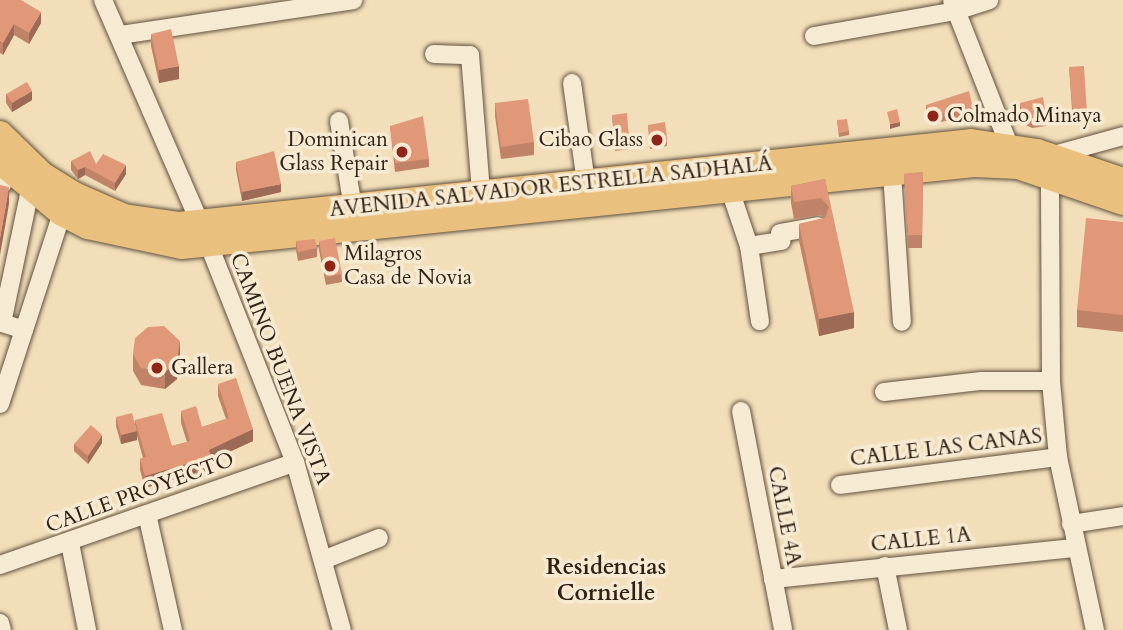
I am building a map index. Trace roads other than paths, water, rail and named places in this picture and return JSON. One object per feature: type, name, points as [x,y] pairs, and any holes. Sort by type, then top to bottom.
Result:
[{"type":"highway","name":"AVENIDA SALVADOR ESTRELLA SADHALÁ","points":[[0,134],[42,175],[99,207],[204,235],[353,208],[481,193],[730,190],[774,193],[892,173],[1013,157]]},
{"type":"highway","name":"AVENIDA SALVADOR ESTRELLA SADHALÁ","points":[[1,177],[30,190],[62,213],[116,236],[204,235],[588,193],[971,142],[1013,157],[1123,181]]},
{"type":"highway","name":"AVENIDA SALVADOR ESTRELLA SADHALÁ","points":[[1050,166],[1123,202]]},
{"type":"street","name":"CAMINO BUENA VISTA","points":[[103,0],[204,235],[295,462],[342,630]]},
{"type":"street","points":[[120,35],[352,0]]},
{"type":"street","points":[[814,36],[954,5],[989,0]]},
{"type":"street","points":[[954,5],[1013,157]]},
{"type":"street","points":[[434,54],[470,55],[481,193]]},
{"type":"street","points":[[572,83],[588,193]]},
{"type":"street","points":[[339,121],[353,208]]},
{"type":"street","points":[[1095,630],[1074,548],[1058,457],[1051,381],[1050,166],[1123,136]]},
{"type":"street","points":[[892,173],[902,322]]},
{"type":"street","points":[[24,330],[2,323],[30,190]]},
{"type":"street","points":[[730,190],[749,246],[761,321]]},
{"type":"street","points":[[0,404],[62,213]]},
{"type":"street","points":[[749,246],[818,226]]},
{"type":"street","points":[[884,392],[981,381],[1051,381]]},
{"type":"street","name":"CALLE 4A","points":[[741,411],[783,630]]},
{"type":"street","name":"CALLE LAS CANAS","points":[[840,485],[1058,457]]},
{"type":"street","name":"CALLE PROYECTO","points":[[0,565],[70,543],[147,513],[295,462]]},
{"type":"street","points":[[147,513],[173,630]]},
{"type":"street","points":[[1070,524],[1123,516]]},
{"type":"street","points":[[323,560],[379,538]]},
{"type":"street","points":[[70,543],[87,630]]},
{"type":"street","name":"CALLE 1A","points":[[773,579],[1074,548]]},
{"type":"street","points":[[885,566],[898,630]]},
{"type":"street","points":[[0,623],[2,630]]},
{"type":"place","name":"Colmado Minaya","points":[[933,116]]},
{"type":"place","name":"Cibao Glass","points":[[657,140]]},
{"type":"place","name":"Dominican Glass Repair","points":[[402,152]]},
{"type":"place","name":"Milagros Casa de Novia","points":[[330,266]]},
{"type":"place","name":"Gallera","points":[[157,368]]},
{"type":"district","name":"Residencias Cornielle","points":[[606,580]]}]
